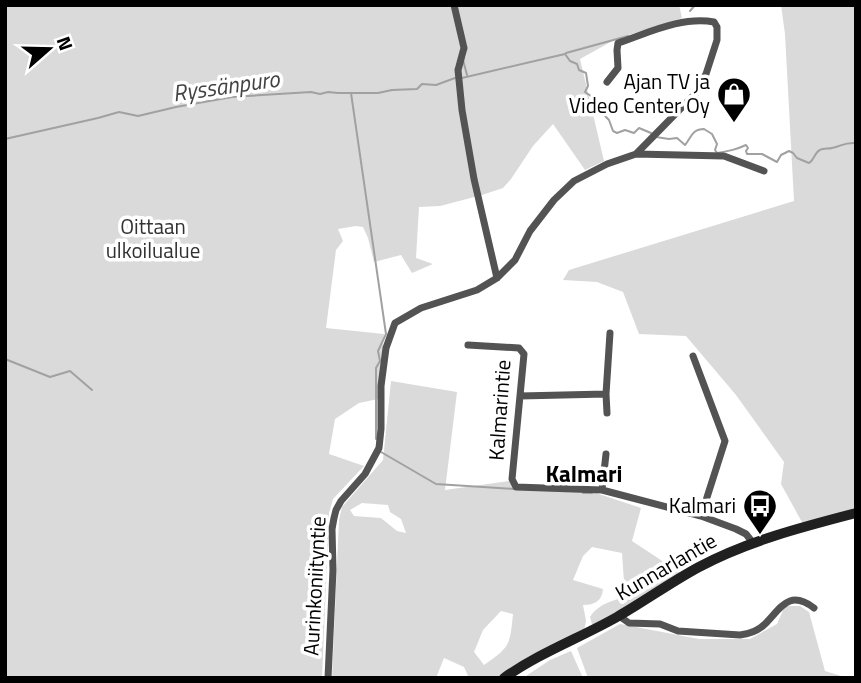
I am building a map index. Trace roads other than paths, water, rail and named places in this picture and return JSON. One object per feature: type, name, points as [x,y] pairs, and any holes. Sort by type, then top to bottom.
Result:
[{"type":"main road","name":"Kunnarlantie","points":[[504,678],[534,659],[619,616],[700,566],[753,543],[856,513]]},
{"type":"street","points":[[454,5],[464,48],[458,70],[462,110],[474,180],[497,278]]},
{"type":"street","name":"Aurinkoniityntie","points":[[328,678],[334,518],[341,501],[365,474],[379,448],[381,386],[386,348],[395,323],[421,308],[477,290],[497,278],[515,260],[537,222],[574,181],[607,164],[636,154],[695,94],[706,74],[717,40],[717,27],[714,22],[688,21],[618,43],[618,68],[607,82]]},
{"type":"street","points":[[636,154],[724,156],[765,171]]},
{"type":"street","points":[[607,413],[610,333]]},
{"type":"street","name":"Kalmarintie","points":[[468,345],[519,348],[524,354],[512,479],[516,487],[602,490],[701,516],[746,534],[753,543]]},
{"type":"street","points":[[693,356],[725,441],[701,516]]},
{"type":"street","points":[[520,396],[606,394]]},
{"type":"street","points":[[602,490],[606,454]]},
{"type":"street","points":[[619,616],[629,622],[660,624],[678,631],[740,635],[758,630],[786,602],[799,601],[814,608]]},
{"type":"waterway","points":[[690,11],[695,5]]},
{"type":"waterway","points":[[566,53],[628,36]]},
{"type":"waterway","name":"Ryssänpuro","points":[[462,78],[565,54],[570,61],[577,64],[579,70],[586,73],[588,86],[585,92],[606,106],[605,116],[613,131],[617,133],[625,130],[634,133],[639,128],[651,133]]},
{"type":"waterway","points":[[463,60],[467,75]]},
{"type":"waterway","name":"Ryssänpuro","points":[[5,139],[119,112],[138,116],[232,97],[311,92],[378,93],[417,89],[422,84],[436,85],[455,78]]},
{"type":"waterway","points":[[351,93],[386,334],[378,351],[380,361],[376,368],[376,439]]},
{"type":"waterway","name":"Ryssänpuro","points":[[656,137],[677,138],[685,145],[694,132],[704,129],[712,134],[717,144],[717,153],[746,145],[747,154],[762,154],[777,162],[781,155],[789,151],[809,163],[821,149],[856,143]]},
{"type":"waterway","points":[[5,359],[50,377],[70,371],[92,390]]},
{"type":"waterway","points":[[381,452],[436,484],[514,489]]},
{"type":"waterway","points":[[583,493],[592,493]]},
{"type":"place","name":"Ajan TV ja Video Center Oy","points":[[734,124]]},
{"type":"place","name":"Kalmari","points":[[760,536]]},
{"type":"district","name":"Kalmari","points":[[584,474]]},
{"type":"park label","name":"Oittaan ulkoilualue","points":[[153,239]]}]
